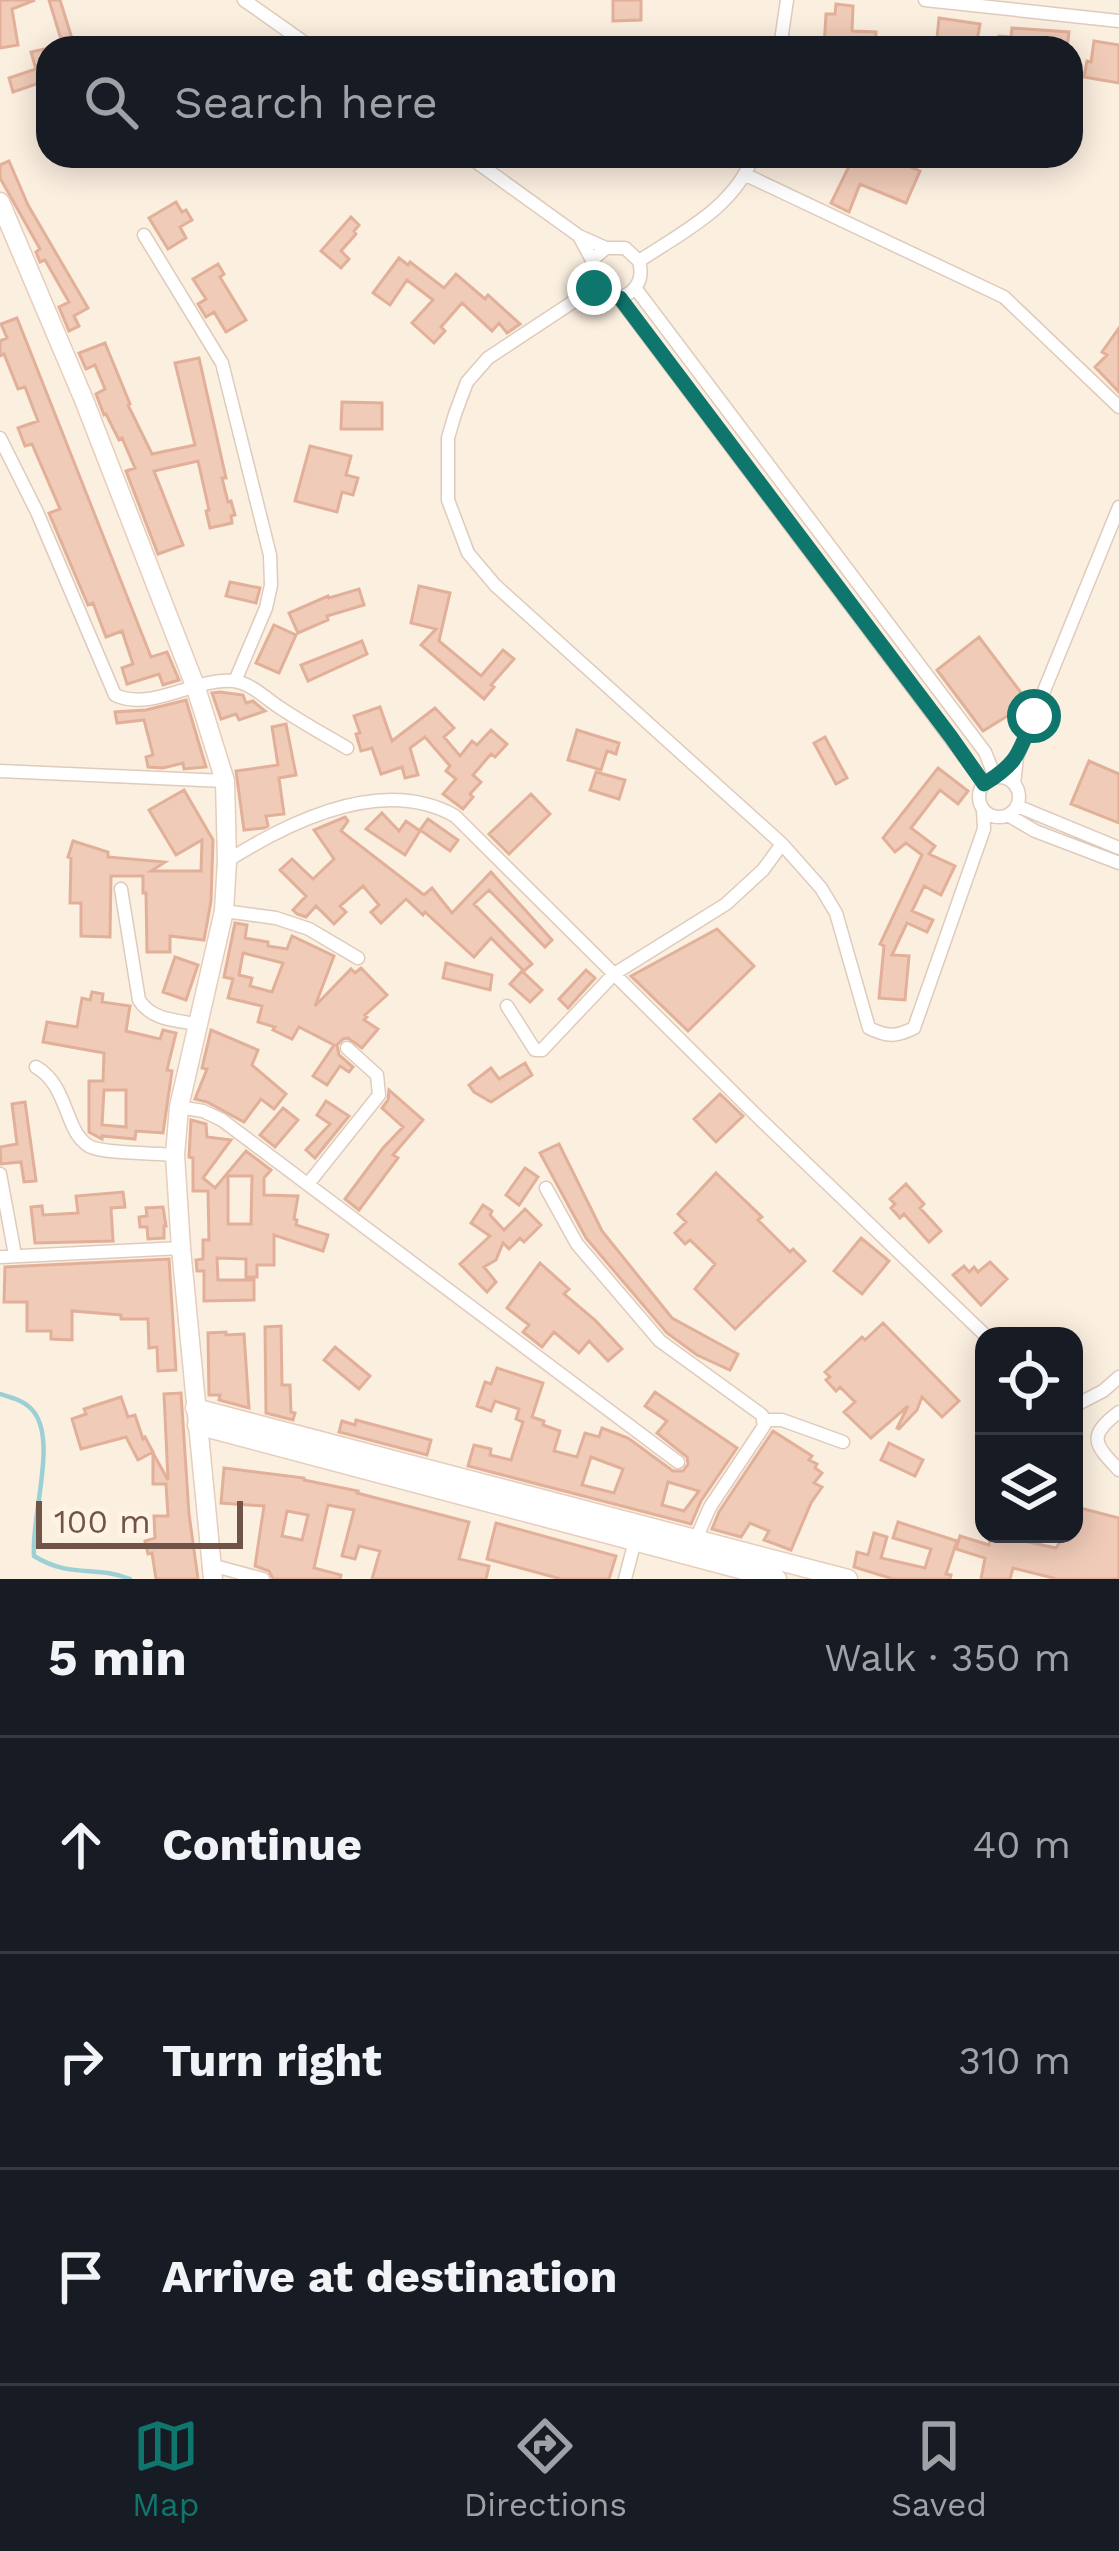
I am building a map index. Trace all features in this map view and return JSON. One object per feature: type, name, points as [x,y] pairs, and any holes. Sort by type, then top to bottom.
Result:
[{"type":"street","points":[[244,0],[296,36]]},
{"type":"street","points":[[782,36],[787,0]]},
{"type":"street","points":[[925,0],[1119,21]]},
{"type":"street","points":[[485,168],[579,236],[606,248],[625,248],[639,261],[636,289],[620,298]]},
{"type":"street","points":[[639,261],[714,211],[749,168]]},
{"type":"street","points":[[746,176],[1004,297],[1119,407]]},
{"type":"street","points":[[0,202],[84,400],[196,688],[225,782],[224,910],[178,1107],[176,1155],[212,1572],[263,1579]]},
{"type":"street","points":[[144,235],[222,363],[270,555],[266,608],[235,682]]},
{"type":"street","points":[[579,236],[592,260],[594,288],[620,298],[916,690],[993,779],[1014,784]]},
{"type":"street","points":[[592,260],[606,248]]},
{"type":"street","points":[[594,288],[488,358],[467,382],[448,438],[448,500],[456,526],[468,553],[495,585],[782,844],[821,888],[836,913],[869,1028],[884,1036],[914,1028],[984,829],[978,800],[1017,758]]},
{"type":"street","points":[[636,289],[985,752],[993,779]]},
{"type":"street","points":[[714,423],[728,412]]},
{"type":"street","points":[[0,438],[115,695],[138,700],[235,682],[249,686],[347,748]]},
{"type":"street","points":[[984,829],[1008,813],[1019,795],[1014,784],[1017,758],[1119,507]]},
{"type":"street","points":[[816,558],[830,547]]},
{"type":"street","points":[[916,690],[930,680]]},
{"type":"street","points":[[0,771],[225,782]]},
{"type":"street","points":[[227,861],[272,832],[353,804],[403,801],[435,805],[455,816],[977,1327]]},
{"type":"street","points":[[983,810],[1008,813],[1119,848]]},
{"type":"street","points":[[1008,813],[1036,831],[1119,862]]},
{"type":"street","points":[[507,1006],[535,1050],[542,1050],[614,974],[726,904],[763,870],[782,844]]},
{"type":"street","points":[[122,889],[139,1000],[157,1016],[197,1024]]},
{"type":"street","points":[[224,910],[309,929],[358,958]]},
{"type":"street","points":[[308,1184],[379,1095],[377,1075],[347,1048]]},
{"type":"street","points":[[36,1067],[61,1094],[83,1143],[95,1149],[176,1155]]},
{"type":"street","points":[[178,1107],[222,1120],[678,1462]]},
{"type":"street","points":[[0,1174],[7,1256],[181,1248]]},
{"type":"street","points":[[546,1188],[577,1244],[660,1341],[762,1415],[764,1426],[704,1517],[697,1539]]},
{"type":"street","points":[[1083,1401],[1119,1377]]},
{"type":"street","points":[[1119,1412],[1100,1426],[1097,1438],[1101,1451],[1119,1470]]},
{"type":"street","points":[[196,1416],[637,1533],[777,1579]]},
{"type":"street","points":[[764,1420],[782,1420],[843,1442]]},
{"type":"street","points":[[637,1533],[697,1539],[792,1572],[848,1579]]},
{"type":"street","points":[[625,1579],[637,1533]]},
{"type":"building","points":[[0,0],[35,0],[12,9],[18,45],[0,48]]},
{"type":"building","points":[[49,0],[60,0],[71,36],[60,36]]},
{"type":"building","points":[[613,0],[641,0],[641,20],[613,21]]},
{"type":"building","points":[[836,4],[853,6],[852,31],[876,32],[876,36],[825,36],[826,14],[835,14]]},
{"type":"building","points":[[939,18],[980,24],[978,36],[937,36]]},
{"type":"building","points":[[1012,28],[1069,32],[1068,36],[1011,36]]},
{"type":"building","points":[[1094,41],[1119,45],[1119,83],[1084,77]]},
{"type":"building","points":[[36,69],[36,84],[13,92],[9,78]]},
{"type":"building","points":[[9,161],[28,205],[88,308],[74,316],[79,326],[69,331],[59,307],[69,302],[45,260],[40,262],[36,252],[40,249],[0,178],[0,165]]},
{"type":"building","points":[[848,168],[920,171],[906,203],[860,184],[849,212],[831,203]]},
{"type":"building","points":[[176,202],[192,220],[180,227],[186,238],[168,249],[149,218]]},
{"type":"building","points":[[351,217],[359,225],[341,251],[349,259],[341,268],[321,251]]},
{"type":"building","points":[[399,258],[444,288],[456,274],[520,324],[507,333],[499,323],[492,331],[462,303],[434,343],[412,323],[433,300],[407,280],[390,305],[373,293]]},
{"type":"building","points":[[218,264],[224,274],[220,277],[246,320],[226,332],[214,312],[206,317],[198,304],[206,299],[193,279]]},
{"type":"building","points":[[17,318],[151,657],[167,652],[179,680],[163,685],[159,674],[127,684],[122,668],[133,664],[122,631],[106,637],[93,603],[88,605],[49,513],[60,509],[32,444],[25,446],[18,428],[38,421],[25,387],[18,389],[4,354],[0,356],[0,341],[7,338],[1,324]]},
{"type":"building","points":[[1119,328],[1119,392],[1095,367],[1107,355],[1102,352]]},
{"type":"building","points":[[105,343],[152,454],[195,445],[175,363],[199,358],[226,478],[222,478],[235,515],[232,523],[210,528],[198,461],[154,471],[183,545],[158,554],[126,471],[135,468],[96,394],[105,389],[95,365],[86,369],[79,353]]},
{"type":"building","points":[[342,402],[382,403],[382,429],[341,429]]},
{"type":"building","points":[[310,446],[351,456],[346,475],[358,478],[353,495],[342,492],[337,512],[295,501]]},
{"type":"building","points":[[230,582],[260,588],[256,603],[226,596]]},
{"type":"building","points":[[419,586],[450,593],[439,641],[481,676],[503,650],[514,659],[484,699],[421,645],[436,629],[411,623]]},
{"type":"building","points":[[359,589],[364,605],[327,616],[328,620],[298,633],[289,613]]},
{"type":"building","points":[[274,625],[296,635],[279,673],[256,663]]},
{"type":"building","points":[[979,637],[1022,694],[1009,715],[983,731],[937,670]]},
{"type":"building","points":[[362,641],[367,654],[308,681],[301,665]]},
{"type":"building","points":[[212,693],[243,695],[246,703],[253,701],[265,711],[239,720],[236,714],[221,719]]},
{"type":"building","points":[[186,700],[206,767],[184,769],[183,763],[148,767],[146,757],[153,755],[144,720],[117,723],[115,712]]},
{"type":"building","points":[[380,707],[392,741],[435,708],[454,728],[444,737],[460,756],[472,741],[477,745],[491,730],[507,744],[473,775],[481,782],[463,809],[443,794],[456,779],[425,737],[410,748],[418,775],[405,778],[402,767],[381,774],[372,748],[361,751],[354,716]]},
{"type":"building","points":[[286,724],[296,775],[279,778],[284,814],[266,816],[268,826],[264,828],[244,830],[236,771],[278,765],[272,727]]},
{"type":"building","points":[[577,730],[619,743],[616,754],[607,751],[601,770],[568,760]]},
{"type":"building","points":[[825,737],[847,778],[836,784],[814,743]]},
{"type":"building","points":[[1089,761],[1119,774],[1119,823],[1071,804]]},
{"type":"building","points":[[938,768],[968,791],[958,804],[940,790],[911,828],[935,846],[929,854],[955,866],[941,895],[924,886],[912,911],[933,920],[927,932],[907,923],[892,955],[909,956],[905,1000],[879,998],[884,946],[880,944],[922,855],[906,843],[895,852],[883,838]]},
{"type":"building","points":[[596,772],[625,780],[619,799],[590,790]]},
{"type":"building","points":[[184,790],[213,840],[204,940],[170,936],[170,952],[147,952],[143,876],[111,876],[110,937],[81,936],[81,903],[70,903],[68,857],[73,841],[108,852],[108,857],[165,862],[151,871],[201,871],[202,840],[176,855],[149,810]]},
{"type":"building","points":[[531,794],[550,814],[509,854],[489,834]]},
{"type":"building","points":[[382,813],[399,831],[406,821],[420,831],[405,855],[366,829]]},
{"type":"building","points":[[345,817],[348,821],[341,831],[424,895],[432,888],[452,913],[491,872],[552,940],[545,947],[489,890],[474,904],[532,964],[524,971],[491,938],[474,957],[406,899],[381,923],[371,912],[379,905],[363,886],[340,906],[346,912],[334,924],[316,906],[306,917],[297,914],[293,910],[306,896],[280,870],[292,859],[313,879],[334,859],[314,830]]},
{"type":"building","points":[[428,819],[458,840],[450,851],[420,830]]},
{"type":"building","points":[[235,923],[247,925],[245,938],[268,942],[268,946],[287,949],[292,936],[334,956],[315,1006],[351,969],[355,973],[361,968],[387,995],[365,1015],[364,1020],[378,1029],[362,1048],[348,1038],[337,1045],[339,1055],[353,1067],[349,1072],[340,1066],[327,1085],[313,1076],[334,1045],[299,1027],[292,1039],[258,1022],[262,1006],[228,998],[233,979],[224,977]],"holes":[[[243,953],[283,963],[272,992],[250,986],[252,978],[239,975]]]},
{"type":"building","points":[[717,929],[754,966],[688,1031],[631,976]]},
{"type":"building","points":[[175,957],[198,965],[186,1000],[163,992]]},
{"type":"building","points":[[446,963],[492,975],[490,990],[443,978]]},
{"type":"building","points":[[586,970],[595,978],[568,1008],[559,999]]},
{"type":"building","points":[[522,971],[542,990],[530,1002],[510,984]]},
{"type":"building","points":[[92,992],[103,994],[102,1002],[130,1006],[126,1031],[160,1039],[163,1030],[176,1033],[167,1070],[172,1071],[163,1133],[136,1131],[135,1139],[102,1139],[89,1132],[89,1081],[103,1081],[104,1053],[43,1042],[47,1022],[77,1027],[82,998],[90,1000]],"holes":[[[104,1090],[126,1090],[126,1127],[102,1125]]]},
{"type":"building","points":[[211,1030],[258,1050],[252,1065],[286,1094],[274,1109],[261,1099],[244,1122],[195,1099],[207,1069],[202,1068]]},
{"type":"building","points":[[525,1063],[532,1075],[491,1102],[469,1085],[491,1068],[499,1079]]},
{"type":"building","points":[[389,1090],[423,1120],[393,1155],[398,1158],[359,1210],[345,1199],[403,1127],[382,1108]]},
{"type":"building","points":[[720,1094],[743,1116],[716,1142],[694,1119]]},
{"type":"building","points":[[326,1101],[349,1116],[315,1158],[306,1150],[330,1124],[317,1115]]},
{"type":"building","points":[[25,1102],[36,1181],[24,1182],[21,1162],[1,1164],[0,1147],[17,1144],[12,1104]]},
{"type":"building","points":[[283,1108],[298,1120],[275,1147],[260,1135]]},
{"type":"building","points":[[191,1120],[206,1124],[207,1137],[231,1140],[203,1178],[215,1188],[246,1151],[271,1170],[264,1178],[264,1195],[298,1196],[296,1225],[328,1235],[323,1251],[274,1235],[274,1265],[257,1265],[257,1277],[246,1277],[246,1259],[217,1258],[218,1280],[254,1280],[254,1300],[204,1301],[204,1271],[197,1271],[196,1260],[203,1259],[203,1240],[209,1240],[208,1191],[193,1191],[193,1158],[189,1157]],"holes":[[[228,1176],[252,1176],[251,1224],[228,1224]]]},
{"type":"building","points":[[559,1144],[602,1231],[672,1318],[738,1354],[730,1370],[697,1355],[667,1333],[586,1238],[540,1153]]},
{"type":"building","points":[[525,1168],[538,1177],[519,1205],[506,1195]]},
{"type":"building","points":[[716,1173],[790,1252],[793,1249],[805,1261],[735,1329],[695,1289],[715,1264],[690,1240],[685,1244],[675,1233],[686,1222],[678,1214]]},
{"type":"building","points":[[906,1184],[941,1231],[929,1242],[904,1214],[900,1218],[891,1208],[895,1204],[890,1199]]},
{"type":"building","points":[[123,1192],[125,1207],[111,1208],[113,1241],[35,1243],[31,1207],[42,1206],[43,1215],[78,1213],[76,1196]]},
{"type":"building","points":[[483,1205],[504,1230],[525,1209],[541,1225],[524,1242],[520,1238],[509,1249],[503,1243],[496,1260],[484,1267],[496,1282],[487,1292],[460,1264],[490,1236],[471,1223]]},
{"type":"building","points":[[163,1207],[164,1238],[148,1239],[147,1227],[140,1227],[139,1217],[147,1216],[146,1208]]},
{"type":"building","points":[[861,1238],[889,1261],[862,1294],[834,1271]]},
{"type":"building","points":[[169,1259],[176,1370],[158,1371],[157,1347],[149,1348],[148,1319],[72,1311],[72,1340],[51,1339],[51,1331],[27,1331],[27,1302],[4,1302],[5,1267]]},
{"type":"building","points":[[990,1262],[1007,1279],[981,1305],[953,1275],[964,1266],[978,1272]]},
{"type":"building","points":[[540,1263],[569,1289],[564,1294],[622,1349],[608,1361],[589,1341],[579,1353],[554,1332],[542,1347],[523,1332],[529,1325],[507,1308]]},
{"type":"building","points":[[883,1323],[959,1401],[942,1417],[922,1397],[899,1429],[908,1406],[871,1438],[844,1412],[855,1402],[840,1387],[836,1391],[825,1372]]},
{"type":"building","points":[[281,1326],[282,1385],[290,1385],[293,1420],[266,1413],[265,1327]]},
{"type":"building","points":[[208,1333],[244,1334],[249,1408],[209,1395]]},
{"type":"building","points":[[335,1347],[370,1376],[359,1389],[324,1360]]},
{"type":"building","points":[[497,1368],[543,1383],[532,1417],[560,1431],[554,1451],[577,1457],[585,1433],[599,1437],[602,1428],[628,1438],[673,1471],[683,1471],[687,1457],[657,1433],[667,1421],[645,1406],[655,1392],[737,1448],[691,1524],[468,1466],[474,1445],[511,1460],[523,1422],[516,1419],[519,1409],[495,1401],[491,1411],[477,1406],[485,1382],[491,1384]],"holes":[[[591,1457],[623,1469],[614,1493],[582,1485]],[[668,1482],[699,1491],[684,1511],[662,1505]]]},
{"type":"building","points":[[181,1393],[198,1579],[156,1579],[145,1541],[155,1538],[154,1516],[168,1516],[166,1484],[153,1484],[153,1453],[168,1480],[164,1394]]},
{"type":"building","points":[[121,1397],[128,1417],[135,1415],[153,1452],[138,1460],[126,1437],[81,1449],[72,1419],[86,1414],[84,1409]]},
{"type":"building","points":[[356,1420],[431,1440],[427,1455],[339,1432],[342,1421],[355,1425]]},
{"type":"building","points":[[773,1431],[812,1456],[809,1460],[822,1473],[814,1483],[822,1487],[791,1550],[764,1540],[769,1531],[750,1523],[741,1537],[712,1529]]},
{"type":"building","points":[[889,1443],[923,1460],[915,1476],[881,1460]]},
{"type":"building","points":[[224,1468],[304,1478],[469,1522],[459,1559],[489,1566],[486,1579],[372,1579],[380,1551],[359,1546],[355,1559],[342,1556],[354,1510],[328,1505],[314,1568],[341,1575],[340,1579],[273,1579],[269,1571],[255,1566],[264,1506],[221,1503]],"holes":[[[287,1511],[308,1515],[302,1540],[282,1536]]]},
{"type":"building","points":[[1083,1509],[1119,1518],[1119,1579],[1057,1579],[1013,1568],[1010,1579],[981,1579],[985,1558],[956,1549],[960,1536],[989,1545],[1033,1543],[1056,1548],[1059,1543],[1083,1543]]},
{"type":"building","points":[[898,1522],[957,1541],[946,1574],[950,1579],[893,1579],[854,1567],[857,1552],[868,1555],[874,1533],[887,1537],[881,1558],[925,1568],[931,1549],[893,1538]]},
{"type":"building","points":[[496,1523],[616,1556],[609,1579],[561,1579],[487,1559]]},
{"type":"waterway","points":[[0,1394],[27,1405],[40,1425],[43,1460],[34,1556],[72,1570],[130,1579]]},
{"type":"route","points":[[594,288],[620,298],[984,784],[999,777],[1017,758],[1034,716]]}]
